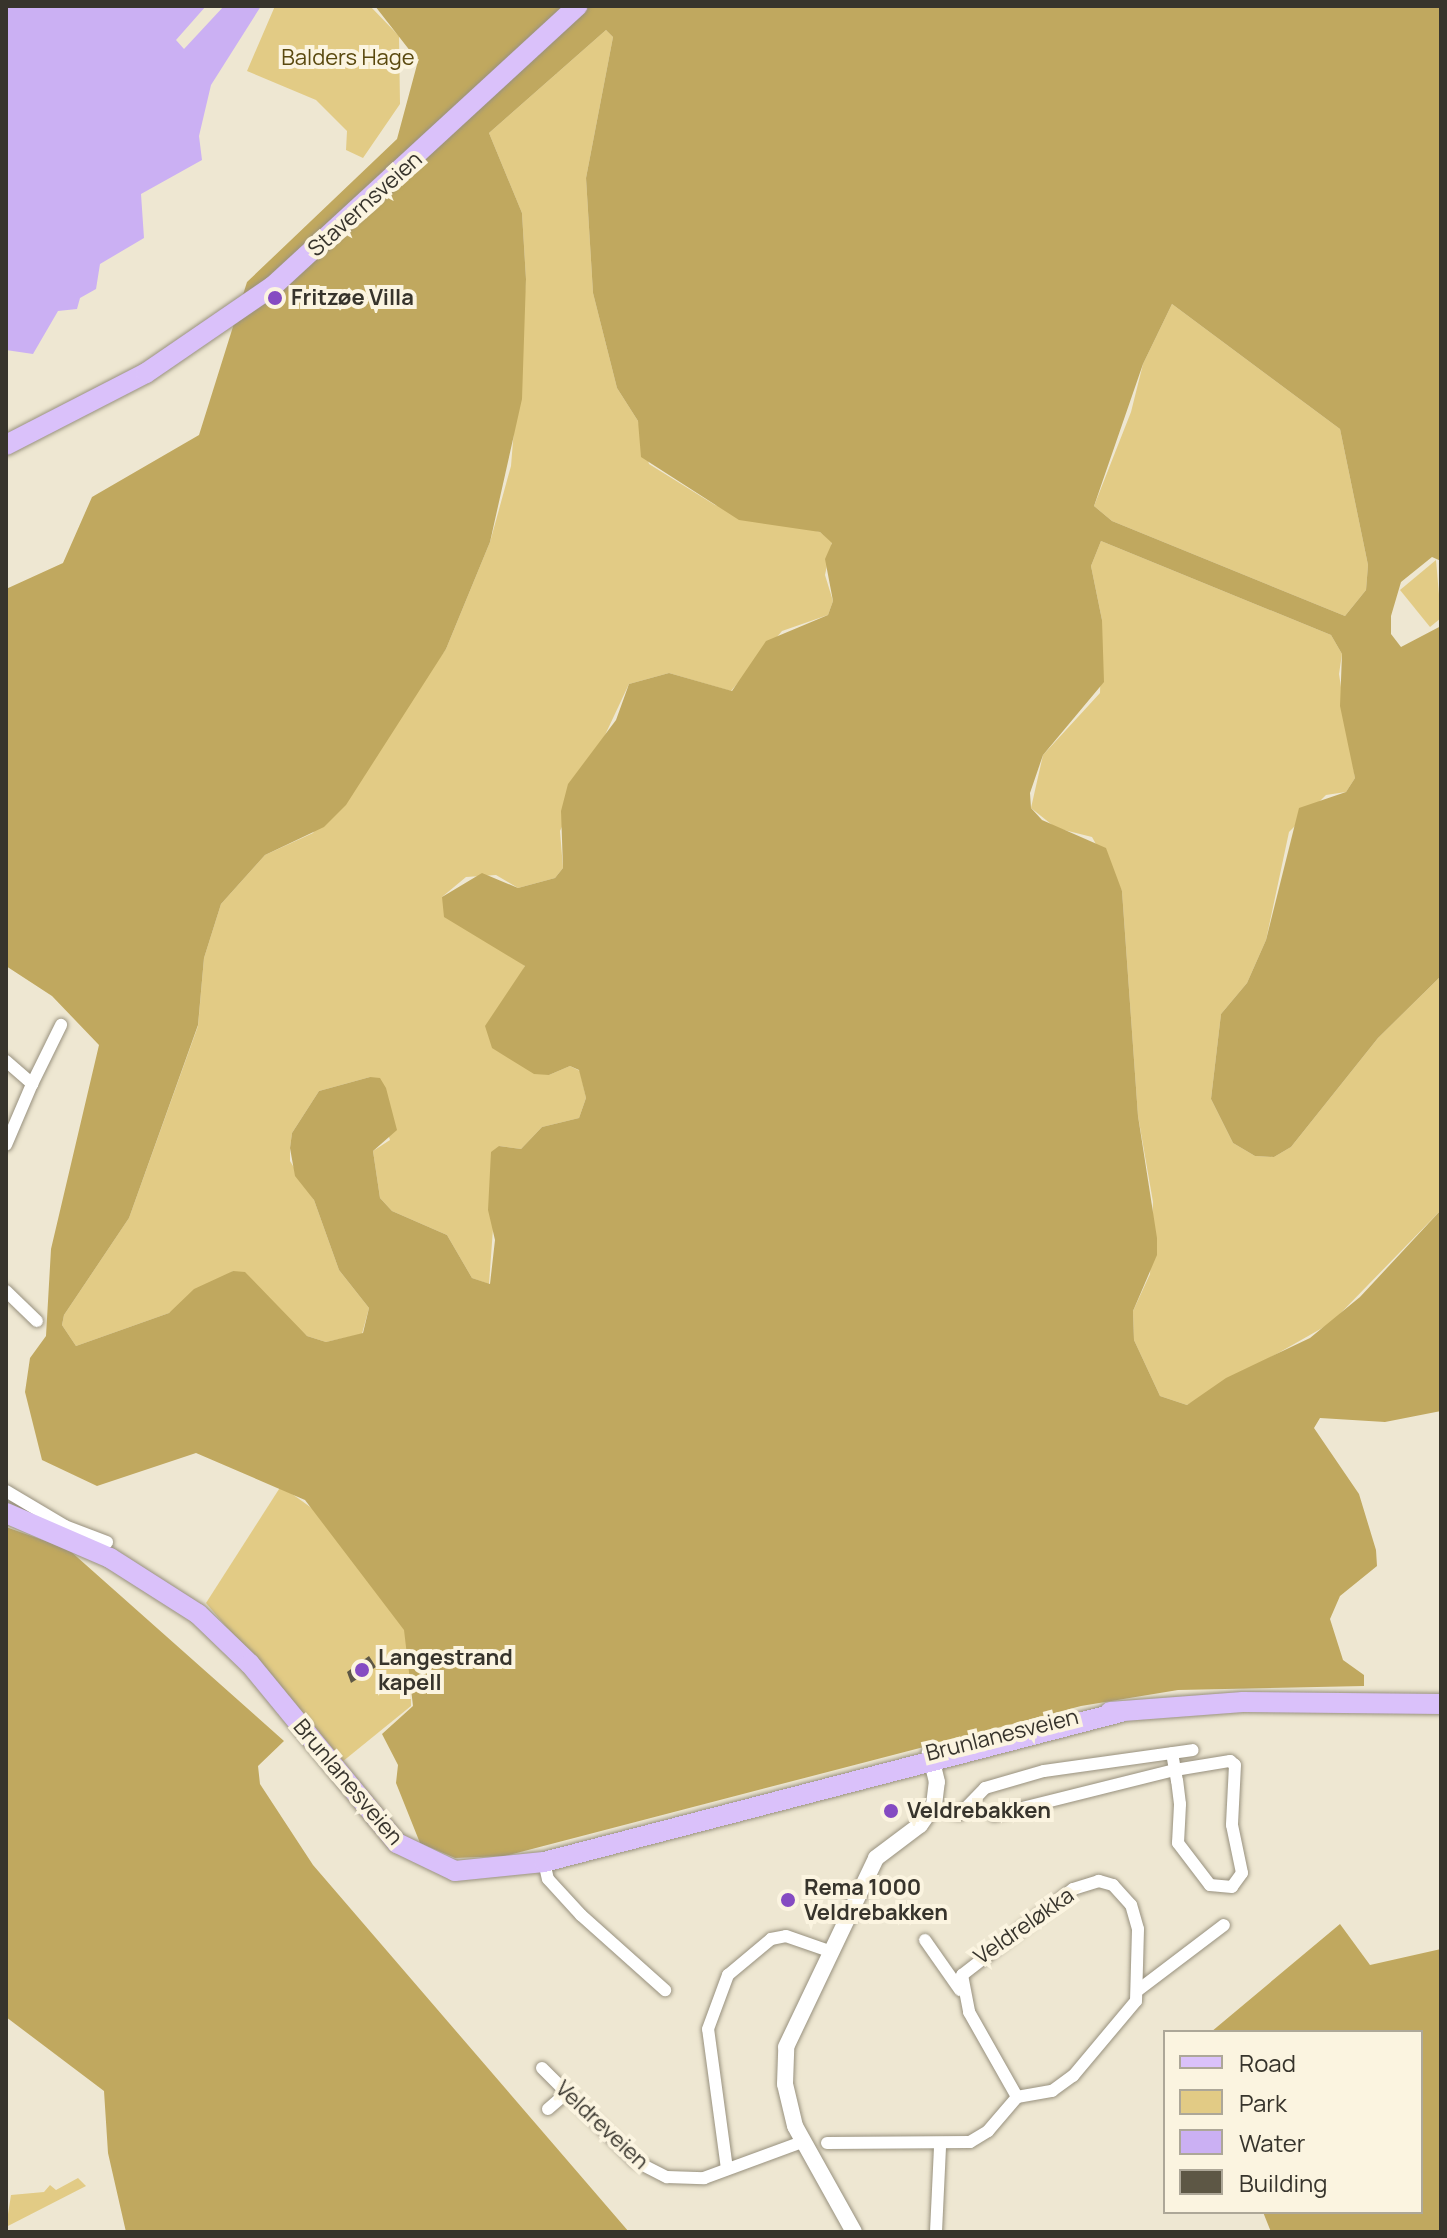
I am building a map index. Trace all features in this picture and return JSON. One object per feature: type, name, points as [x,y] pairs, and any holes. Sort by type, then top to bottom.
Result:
[{"type":"main road","name":"Stavernsveien","points":[[6,445],[146,373],[273,286],[578,6]]},
{"type":"main road","name":"Brunlanesveien","points":[[6,1513],[110,1558],[211,1626],[406,1851],[467,1872],[544,1862],[931,1758],[1121,1712],[1216,1702],[1441,1704]]},
{"type":"street","points":[[6,1145],[61,1025]]},
{"type":"street","points":[[6,1061],[32,1084]]},
{"type":"street","points":[[6,1291],[37,1321]]},
{"type":"street","points":[[6,1491],[65,1526],[107,1542]]},
{"type":"street","points":[[932,1808],[960,1814],[979,1792],[996,1784],[1066,1766],[1193,1750]]},
{"type":"street","points":[[994,1815],[1175,1770],[1235,1765],[1232,1825],[1242,1873],[1232,1887],[1210,1885],[1178,1843],[1175,1770],[1172,1753]]},
{"type":"street","points":[[854,2232],[802,2142],[788,2103],[786,2047],[829,1951],[876,1858],[932,1808],[938,1793],[931,1758]]},
{"type":"street","points":[[544,1862],[548,1879],[581,1915],[665,1990]]},
{"type":"street","name":"Veldreløkka","points":[[1099,1881],[1113,1885],[1131,1905],[1138,1929],[1137,1991],[1133,2010],[1073,2076],[1052,2091],[1017,2097],[960,1990],[962,1975],[975,1959],[1073,1889],[1099,1881]]},
{"type":"street","name":"Veldreløkka","points":[[1137,1991],[1224,1925]]},
{"type":"street","points":[[727,2169],[708,2029],[728,1975],[771,1939],[786,1936],[829,1951]]},
{"type":"street","points":[[925,1940],[960,1990]]},
{"type":"street","name":"Veldreveien","points":[[542,2068],[565,2094],[650,2171],[683,2180],[727,2169],[802,2142]]},
{"type":"street","points":[[548,2109],[565,2094]]},
{"type":"street","points":[[827,2143],[940,2147],[981,2137],[1017,2097]]},
{"type":"street","points":[[936,2232],[940,2147]]},
{"type":"green space","name":"Balders Hage","points":[[275,6],[370,6],[399,36],[400,104],[363,158],[346,150],[347,131],[316,100],[247,71]]},
{"type":"green space","points":[[606,30],[613,37],[586,178],[593,293],[617,388],[638,421],[649,464],[715,505],[820,532],[832,542],[825,575],[833,601],[828,615],[782,631],[731,691],[669,673],[629,684],[560,831],[563,868],[555,878],[518,888],[496,875],[466,877],[442,897],[525,966],[514,988],[549,1075],[570,1066],[580,1071],[586,1098],[579,1118],[542,1127],[521,1149],[499,1146],[489,1284],[472,1278],[447,1235],[392,1211],[380,1198],[373,1151],[390,1140],[370,1077],[319,1091],[292,1133],[290,1148],[290,1161],[314,1200],[339,1270],[369,1308],[362,1334],[326,1342],[307,1336],[233,1271],[169,1313],[76,1346],[62,1325],[64,1315],[129,1218],[198,1026],[204,958],[221,904],[265,855],[313,833],[446,649],[490,542],[511,466],[526,279],[522,213],[489,133]]},
{"type":"green space","points":[[1172,304],[1340,429],[1368,565],[1366,590],[1345,616],[1112,521],[1094,506],[1131,412],[1143,364]]},
{"type":"green space","points":[[1101,541],[1331,635],[1342,654],[1339,674],[1355,778],[1346,792],[1326,795],[1289,832],[1266,940],[1247,983],[1221,1014],[1211,1099],[1233,1143],[1255,1156],[1274,1157],[1291,1147],[1378,1038],[1441,976],[1441,1210],[1331,1323],[1187,1405],[1160,1396],[1134,1340],[1133,1311],[1150,1274],[1153,1202],[1138,1116],[1122,891],[1092,837],[1056,828],[1031,808],[1043,755],[1100,693],[1102,620],[1091,566]]},
{"type":"green space","points":[[1436,560],[1441,618],[1430,627],[1400,590]]},
{"type":"green space","points":[[281,1486],[327,1519],[410,1627],[411,1706],[342,1762],[206,1603]]},
{"type":"green space","points":[[78,2178],[86,2186],[6,2227],[11,2195],[44,2192],[50,2185],[56,2190]]},
{"type":"shaded area","points":[[375,6],[1441,6],[1441,561],[1432,557],[1401,582],[1391,616],[1391,634],[1401,647],[1441,626],[1441,976],[1378,1038],[1291,1147],[1274,1157],[1255,1156],[1233,1143],[1211,1099],[1221,1014],[1247,983],[1266,940],[1299,808],[1346,792],[1355,778],[1340,706],[1342,654],[1331,635],[1101,541],[1091,566],[1102,620],[1104,682],[1043,755],[1030,793],[1031,808],[1042,820],[1106,848],[1122,891],[1138,1116],[1157,1238],[1157,1255],[1133,1311],[1134,1340],[1160,1396],[1187,1405],[1226,1378],[1310,1338],[1360,1297],[1441,1210],[1441,1411],[1385,1422],[1320,1418],[1314,1428],[1359,1494],[1376,1550],[1377,1566],[1340,1596],[1330,1619],[1343,1660],[1364,1675],[1364,1686],[1178,1690],[1081,1706],[505,1856],[455,1858],[420,1843],[396,1783],[398,1765],[382,1734],[413,1706],[404,1630],[305,1500],[196,1453],[97,1486],[42,1460],[25,1392],[30,1358],[46,1336],[51,1249],[99,1045],[52,996],[6,966],[6,589],[63,563],[92,497],[199,435],[247,282],[397,139],[418,61]],"holes":[[[606,30],[613,37],[586,178],[593,293],[617,388],[638,421],[641,457],[739,520],[820,532],[832,543],[825,559],[833,601],[828,615],[766,641],[732,691],[669,673],[629,684],[616,720],[568,784],[561,811],[563,868],[555,878],[518,888],[482,873],[442,897],[444,917],[525,966],[485,1026],[492,1048],[534,1074],[549,1075],[570,1066],[579,1070],[586,1098],[579,1118],[542,1127],[521,1149],[499,1146],[491,1152],[488,1210],[495,1240],[490,1284],[472,1278],[447,1235],[392,1211],[380,1198],[373,1151],[397,1130],[386,1088],[380,1078],[370,1077],[319,1091],[292,1133],[290,1148],[295,1176],[314,1200],[339,1270],[369,1308],[363,1333],[326,1342],[307,1336],[245,1272],[233,1271],[194,1289],[169,1313],[76,1346],[62,1325],[64,1315],[129,1218],[198,1025],[204,958],[221,904],[265,855],[324,827],[346,805],[446,649],[490,542],[522,399],[526,279],[522,213],[489,133]],[[1172,304],[1340,429],[1368,565],[1366,590],[1345,616],[1112,521],[1094,506],[1143,364]]]},
{"type":"shaded area","points":[[6,1527],[68,1549],[284,1741],[258,1766],[260,1784],[313,1865],[629,2232],[126,2232],[108,2153],[104,2091],[6,2017]]},
{"type":"shaded area","points":[[1340,1924],[1370,1965],[1441,1949],[1441,2232],[1271,2232],[1264,2214],[1423,2214],[1423,2030],[1213,2030]]},
{"type":"water","points":[[6,6],[206,6],[176,40],[184,49],[224,6],[261,6],[211,85],[199,136],[202,160],[141,194],[144,238],[100,264],[96,289],[80,298],[77,309],[58,311],[33,354],[6,350]]},
{"type":"building","name":"Langestrand kapell","points":[[369,1656],[376,1667],[351,1683],[347,1672]]},
{"type":"place","name":"Fritzøe Villa","points":[[275,298]]},
{"type":"place","name":"Langestrand kapell","points":[[362,1670]]},
{"type":"place","name":"Veldrebakken","points":[[891,1811]]},
{"type":"place","name":"Rema 1000 Veldrebakken","points":[[788,1900]]}]
